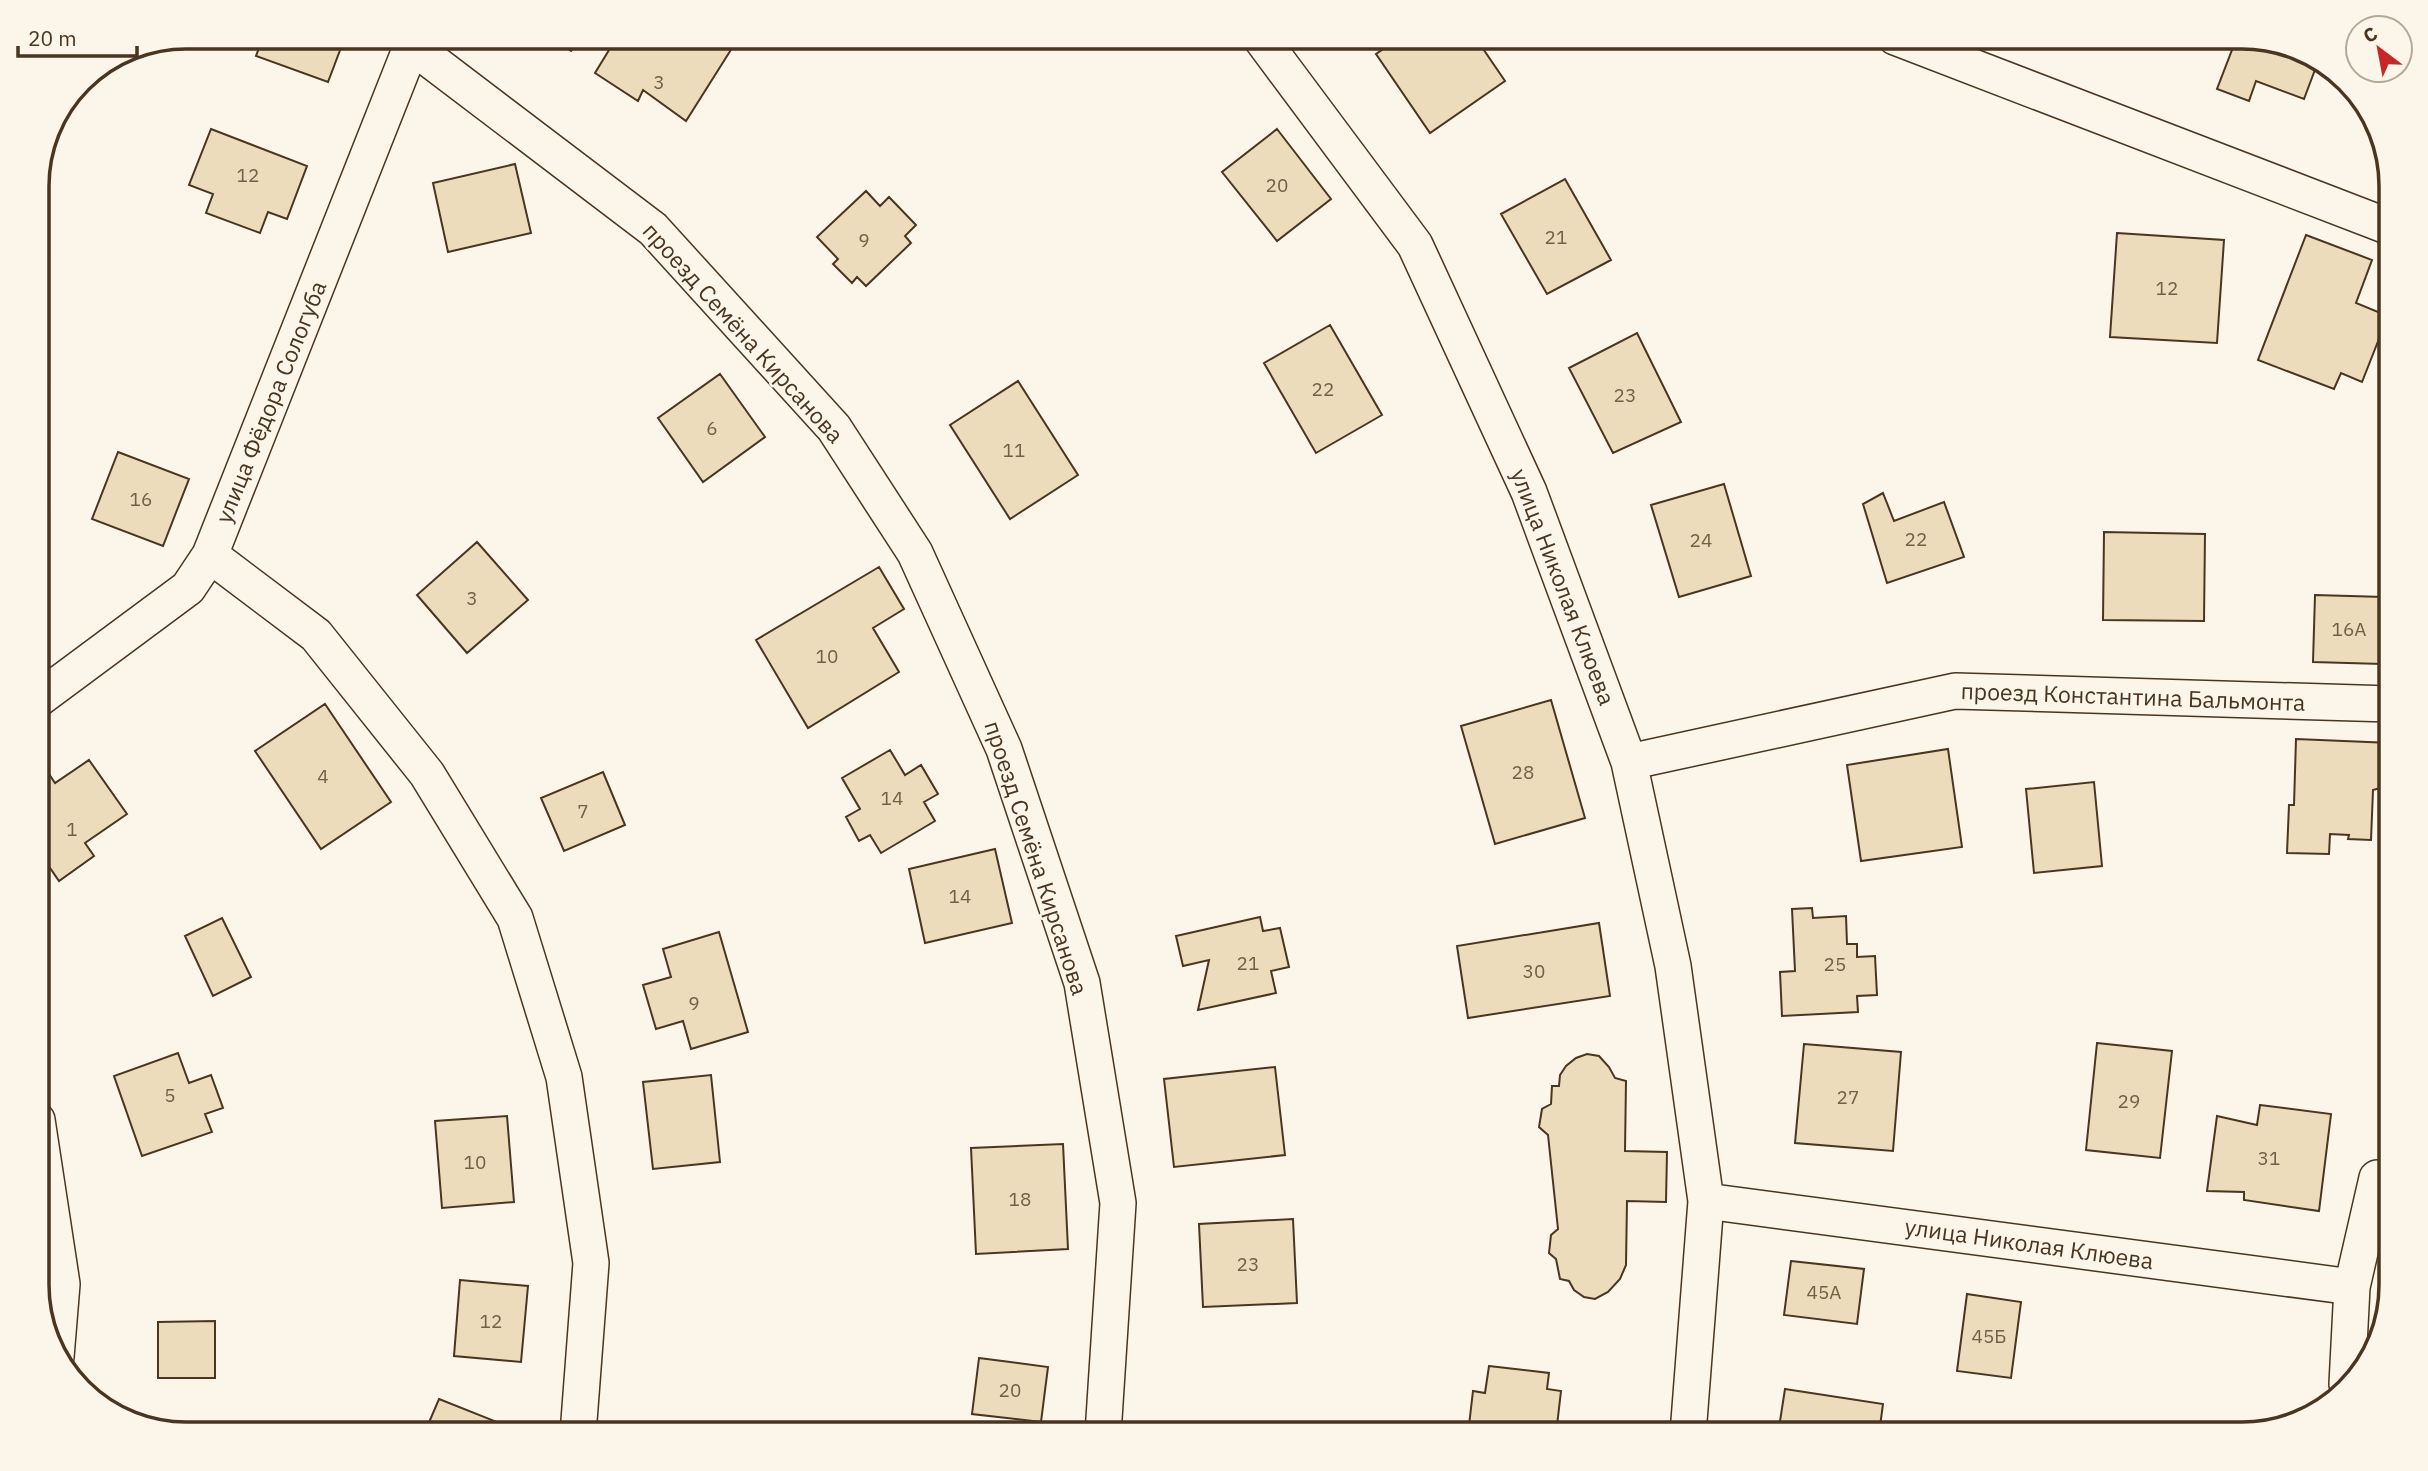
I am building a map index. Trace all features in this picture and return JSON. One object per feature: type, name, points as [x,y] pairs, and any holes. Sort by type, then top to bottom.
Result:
[{"type":"street","name":"улица Фёдора Сологуба","points":[[49,691],[188,588],[210,555],[411,49]]},
{"type":"street","name":"проезд Семёна Кирсанова","points":[[424,49],[653,229],[834,428],[915,553],[1004,749],[1082,983],[1118,1203],[1104,1422]]},
{"type":"street","name":"улица Николая Клюева","points":[[1269,49],[1415,245],[1529,492],[1629,762],[1673,966],[1706,1201],[1689,1422]]},
{"type":"street","points":[[1926,49],[2379,224]]},
{"type":"street","points":[[210,555],[316,635],[427,774],[515,918],[564,1077],[591,1264],[579,1422]]},
{"type":"street","name":"проезд Константина Бальмонта","points":[[1629,762],[1955,691],[2379,704]]},
{"type":"street","points":[[2348,1372],[2352,1287],[2377,1178]]},
{"type":"street","points":[[49,1199],[62,1284],[58,1333]]},
{"type":"street","name":"улица Николая Клюева","points":[[1706,1201],[2352,1287]]},
{"type":"building","points":[[259,49],[340,49],[328,82],[256,56]]},
{"type":"building","points":[[610,49],[731,49],[686,121],[643,90],[638,101],[595,73]]},
{"type":"building","points":[[1383,49],[1483,49],[1505,81],[1430,133],[1376,54]]},
{"type":"building","points":[[2232,49],[2277,54],[2294,59],[2315,70],[2304,99],[2256,81],[2249,101],[2217,89]]},
{"type":"building","points":[[211,129],[307,166],[287,219],[268,212],[260,233],[206,213],[213,194],[189,185]]},
{"type":"building","points":[[1277,129],[1331,199],[1277,241],[1222,172]]},
{"type":"building","points":[[515,164],[531,233],[448,252],[433,183]]},
{"type":"building","points":[[1565,179],[1611,260],[1547,294],[1501,214]]},
{"type":"building","points":[[866,191],[880,206],[889,197],[916,225],[905,236],[911,243],[866,286],[857,277],[852,283],[833,264],[838,259],[817,237]]},
{"type":"building","points":[[2117,233],[2224,240],[2217,343],[2110,337]]},
{"type":"building","points":[[2306,235],[2372,260],[2356,303],[2379,312],[2379,339],[2362,382],[2341,373],[2334,389],[2258,360]]},
{"type":"building","points":[[1330,325],[1382,415],[1316,453],[1264,363]]},
{"type":"building","points":[[1637,333],[1681,422],[1613,453],[1569,368]]},
{"type":"building","points":[[720,374],[765,437],[703,482],[658,418]]},
{"type":"building","points":[[1018,381],[1078,475],[1010,519],[950,425]]},
{"type":"building","points":[[118,452],[189,479],[163,546],[92,519]]},
{"type":"building","points":[[1724,484],[1751,576],[1679,597],[1651,505]]},
{"type":"building","points":[[1883,493],[1894,521],[1944,502],[1964,557],[1887,583],[1863,504]]},
{"type":"building","points":[[2104,532],[2205,534],[2204,621],[2103,620]]},
{"type":"building","points":[[477,542],[528,600],[467,653],[417,595]]},
{"type":"building","points":[[879,567],[904,609],[873,628],[899,672],[808,728],[756,640]]},
{"type":"building","points":[[2315,595],[2379,597],[2379,664],[2313,662]]},
{"type":"building","points":[[1551,700],[1585,818],[1495,844],[1461,726]]},
{"type":"building","points":[[325,704],[391,802],[321,849],[255,751]]},
{"type":"building","points":[[2296,739],[2379,742],[2379,788],[2373,790],[2371,840],[2348,839],[2349,835],[2330,834],[2329,854],[2287,853],[2289,805],[2294,805]]},
{"type":"building","points":[[1948,749],[1962,847],[1861,861],[1847,765]]},
{"type":"building","points":[[890,750],[905,775],[921,765],[938,794],[924,802],[935,821],[881,853],[870,835],[859,841],[846,817],[860,809],[842,778]]},
{"type":"building","points":[[89,760],[127,814],[85,843],[94,856],[59,881],[49,869],[49,774],[55,783]]},
{"type":"building","points":[[603,772],[625,825],[564,851],[541,798]]},
{"type":"building","points":[[2094,782],[2102,866],[2034,873],[2026,789]]},
{"type":"building","points":[[995,849],[1012,923],[925,943],[909,869]]},
{"type":"building","points":[[1812,908],[1813,918],[1846,916],[1847,944],[1857,944],[1857,957],[1875,956],[1877,995],[1857,996],[1858,1012],[1782,1016],[1780,972],[1795,971],[1792,909]]},
{"type":"building","points":[[1260,917],[1263,931],[1280,928],[1289,967],[1271,971],[1276,993],[1198,1010],[1209,960],[1183,966],[1176,936]]},
{"type":"building","points":[[222,918],[251,977],[213,996],[185,936]]},
{"type":"building","points":[[1599,923],[1610,996],[1468,1018],[1457,946]]},
{"type":"building","points":[[719,932],[748,1032],[691,1049],[683,1021],[656,1029],[643,985],[671,977],[663,949]]},
{"type":"building","points":[[2097,1043],[2172,1051],[2160,1158],[2086,1150]]},
{"type":"building","points":[[1804,1044],[1901,1052],[1893,1151],[1795,1143]]},
{"type":"building","points":[[178,1053],[189,1083],[211,1075],[223,1108],[205,1114],[212,1132],[142,1156],[114,1076]]},
{"type":"building","points":[[1587,1054],[1599,1056],[1615,1078],[1626,1081],[1625,1151],[1667,1152],[1666,1202],[1627,1201],[1626,1265],[1620,1279],[1608,1292],[1595,1299],[1584,1297],[1574,1290],[1569,1281],[1560,1279],[1556,1259],[1549,1253],[1551,1235],[1558,1229],[1548,1135],[1539,1127],[1542,1109],[1551,1104],[1552,1086],[1559,1086],[1560,1075],[1566,1066]]},
{"type":"building","points":[[1275,1067],[1285,1155],[1174,1167],[1164,1079]]},
{"type":"building","points":[[711,1075],[720,1162],[653,1169],[643,1082]]},
{"type":"building","points":[[2260,1105],[2331,1114],[2319,1211],[2244,1200],[2244,1192],[2207,1191],[2217,1116],[2257,1125]]},
{"type":"building","points":[[507,1116],[514,1202],[442,1208],[435,1121]]},
{"type":"building","points":[[1063,1144],[1068,1249],[976,1254],[971,1148]]},
{"type":"building","points":[[1293,1219],[1297,1303],[1203,1307],[1199,1224]]},
{"type":"building","points":[[1791,1261],[1864,1269],[1857,1324],[1784,1315]]},
{"type":"building","points":[[460,1280],[528,1286],[521,1362],[454,1356]]},
{"type":"building","points":[[1967,1294],[2021,1302],[2011,1378],[1957,1371]]},
{"type":"building","points":[[215,1321],[215,1378],[158,1378],[158,1322]]},
{"type":"building","points":[[979,1358],[1048,1367],[1041,1422],[972,1414]]},
{"type":"building","points":[[1489,1366],[1549,1373],[1547,1389],[1561,1391],[1557,1422],[1469,1422],[1473,1391],[1485,1393]]},
{"type":"building","points":[[1785,1389],[1883,1404],[1881,1422],[1780,1422]]},
{"type":"building","points":[[439,1399],[497,1422],[429,1422]]}]
